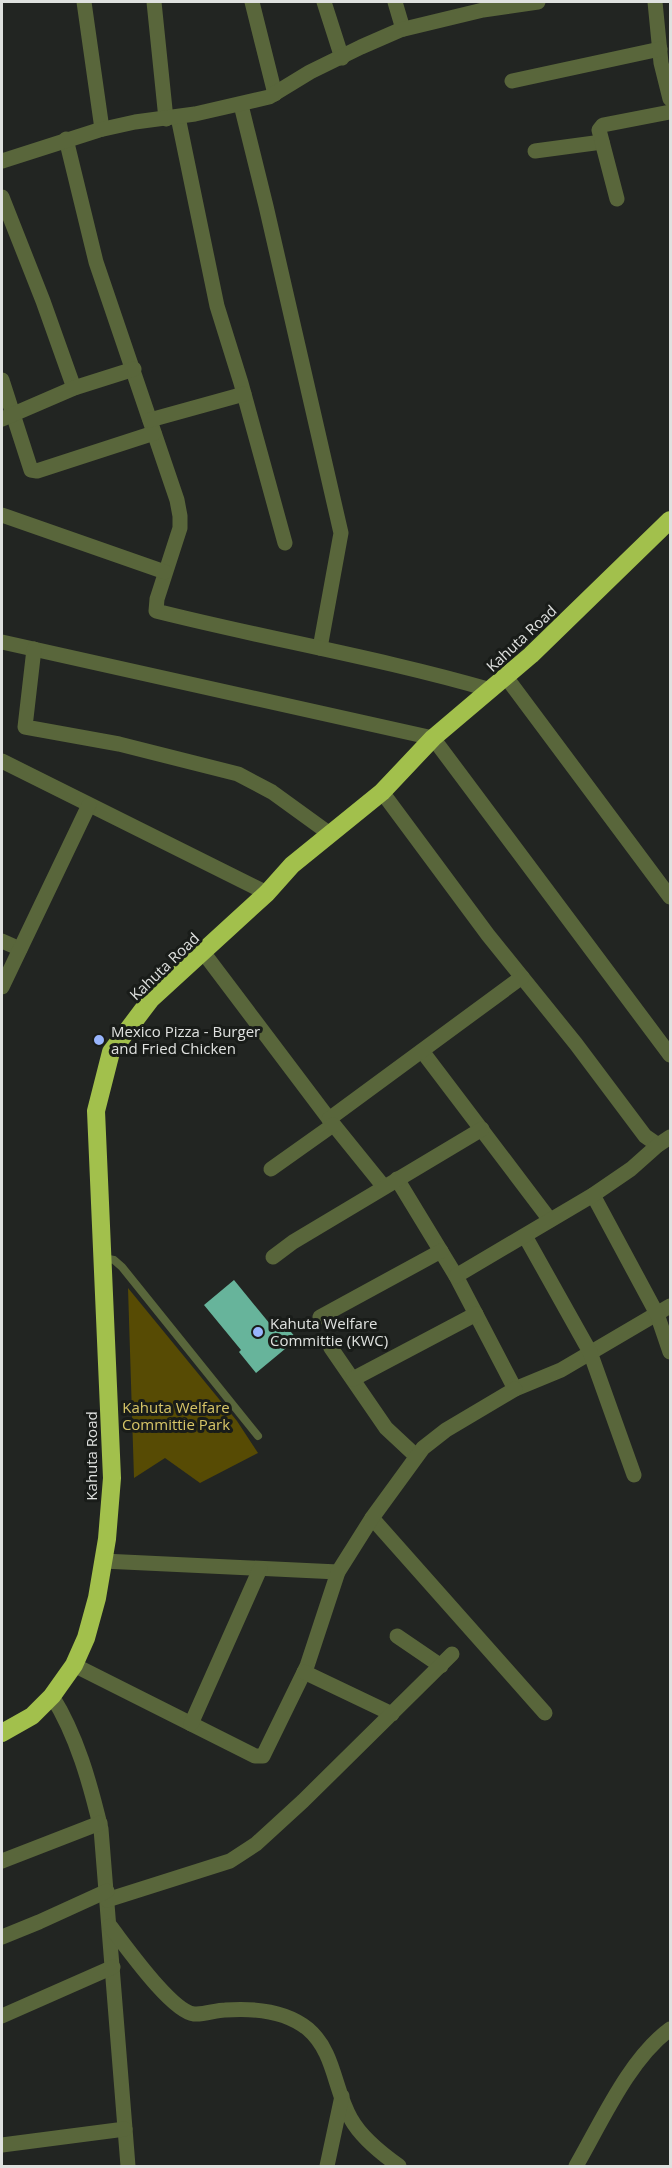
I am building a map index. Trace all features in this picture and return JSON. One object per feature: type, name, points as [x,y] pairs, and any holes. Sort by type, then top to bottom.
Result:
[{"type":"highway","name":"Kahuta Road","points":[[2,1733],[32,1716],[52,1696],[74,1665],[86,1638],[97,1598],[103,1561],[112,1478],[96,1111],[111,1052],[151,999],[267,893],[292,865],[382,792],[433,738],[506,677],[670,520]]},
{"type":"street","points":[[84,2],[102,129]]},
{"type":"street","points":[[154,2],[172,118],[217,306],[285,543]]},
{"type":"street","points":[[252,2],[275,94]]},
{"type":"street","points":[[324,2],[342,58]]},
{"type":"street","points":[[395,2],[403,29]]},
{"type":"street","points":[[2,161],[102,129],[241,105],[275,94],[310,72],[403,29],[481,6],[538,2]]},
{"type":"street","points":[[655,2],[660,49],[669,88]]},
{"type":"street","points":[[512,81],[660,49]]},
{"type":"street","points":[[241,105],[267,206],[341,534],[320,648]]},
{"type":"street","points":[[616,199],[599,130],[603,125],[670,112]]},
{"type":"street","points":[[66,139],[96,262],[177,500],[180,528],[157,599],[156,611],[234,631],[440,675],[491,690]]},
{"type":"street","points":[[534,152],[602,142]]},
{"type":"street","points":[[2,197],[74,388]]},
{"type":"street","points":[[7,416],[74,388],[134,369]]},
{"type":"street","points":[[2,380],[7,416],[31,470],[37,471],[244,394]]},
{"type":"street","points":[[2,515],[165,572]]},
{"type":"street","points":[[2,642],[433,738],[670,1055]]},
{"type":"street","points":[[34,649],[25,727],[119,744],[238,774],[272,792],[330,834]]},
{"type":"street","points":[[506,677],[670,897]]},
{"type":"street","points":[[2,761],[267,893]]},
{"type":"street","points":[[382,792],[645,1136],[664,1141]]},
{"type":"street","points":[[2,987],[89,805]]},
{"type":"street","points":[[2,941],[20,949]]},
{"type":"street","points":[[203,952],[331,1122],[391,1183],[441,1251],[515,1389]]},
{"type":"street","points":[[271,1169],[422,1051],[522,977]]},
{"type":"street","points":[[422,1051],[550,1220]]},
{"type":"street","points":[[273,1257],[293,1242],[482,1128]]},
{"type":"street","points":[[456,1276],[593,1196],[631,1169],[664,1141]]},
{"type":"street","points":[[593,1196],[664,1310],[670,1352]]},
{"type":"street","points":[[525,1236],[590,1352],[634,1475]]},
{"type":"street","points":[[320,1317],[441,1251]]},
{"type":"street","points":[[74,1665],[255,1756],[263,1756],[304,1672],[338,1572],[372,1518],[423,1448],[446,1430],[515,1389],[561,1370],[664,1310]]},
{"type":"street","points":[[353,1379],[476,1314]]},
{"type":"street","points":[[331,1348],[386,1428],[416,1456]]},
{"type":"street","points":[[372,1518],[545,1713]]},
{"type":"street","points":[[103,1561],[338,1572]]},
{"type":"street","points":[[191,1724],[260,1569]]},
{"type":"street","points":[[397,1636],[441,1666]]},
{"type":"street","points":[[2,1937],[107,1895],[230,1861],[256,1844],[452,1654]]},
{"type":"street","points":[[304,1672],[392,1714]]},
{"type":"street","points":[[52,1696],[63,1712],[88,1775],[100,1823],[128,2166]]},
{"type":"street","points":[[2,1861],[100,1823]]},
{"type":"street","points":[[110,1926],[153,1981],[176,2004],[193,2014],[226,2010],[256,2010],[286,2016],[307,2029],[324,2047],[351,2119],[362,2133],[399,2166]]},
{"type":"street","points":[[2,2016],[113,1967]]},
{"type":"street","points":[[576,2166],[620,2088],[655,2042],[670,2029]]},
{"type":"street","points":[[327,2166],[342,2096]]},
{"type":"street","points":[[2,2145],[125,2129]]},
{"type":"lane","points":[[103,1258],[114,1260],[122,1267],[258,1436]]},
{"type":"green space","name":"Kahuta Welfare Committie Park","points":[[128,1288],[237,1421],[258,1453],[200,1483],[165,1458],[134,1478]]},
{"type":"building","name":"Kahuta Welfare Committie (KWC)","points":[[234,1280],[270,1324],[278,1317],[297,1339],[256,1373],[239,1352],[241,1350],[204,1305]]},
{"type":"place","name":"Mexico Pizza - Burger and Fried Chicken","points":[[99,1040]]},
{"type":"place","name":"Kahuta Welfare Committie (KWC)","points":[[258,1332]]}]
